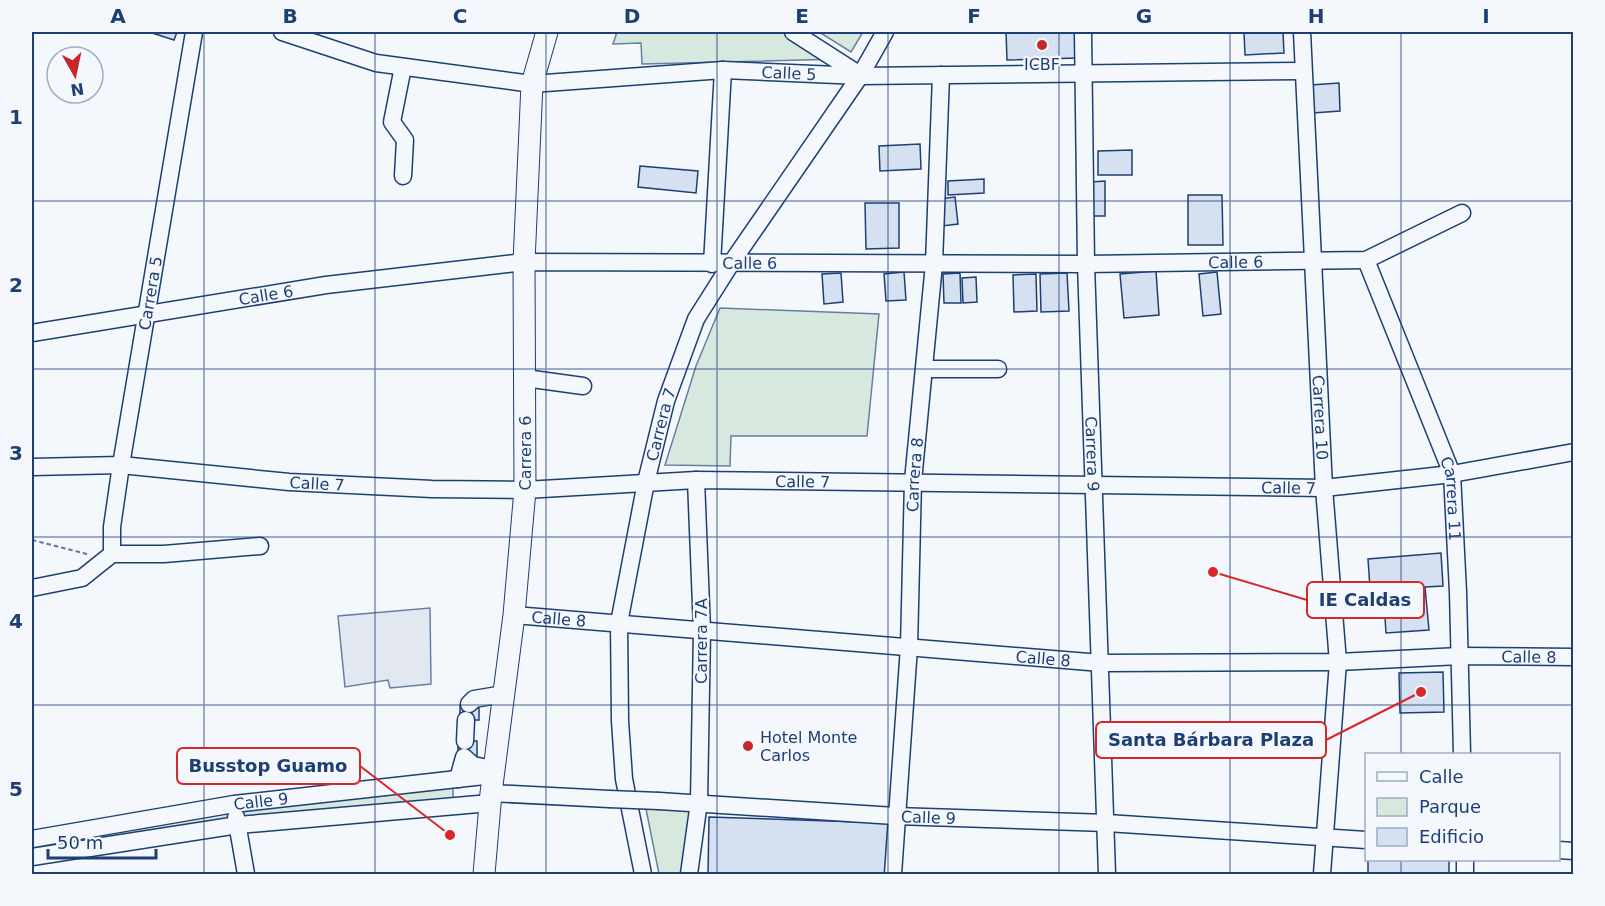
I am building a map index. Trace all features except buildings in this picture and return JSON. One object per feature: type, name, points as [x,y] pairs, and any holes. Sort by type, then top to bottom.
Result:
[{"type":"main road","name":"Carrera 6","points":[[484,874],[492,785],[514,615],[525,490],[524,262],[532,84],[547,32]]},
{"type":"street","name":"Carrera 5","points":[[111,556],[112,527],[121,465],[194,32]]},
{"type":"street","name":"Calle 5","points":[[282,32],[376,63],[532,84],[723,70],[860,76],[1303,71]]},
{"type":"street","points":[[793,32],[860,76]]},
{"type":"street","name":"Carrera 7","points":[[643,874],[624,779],[620,721],[619,623],[646,482],[666,401],[696,319],[732,262],[860,76],[885,32]]},
{"type":"street","name":"Carrera 9","points":[[1083,32],[1086,264],[1107,874]]},
{"type":"street","name":"Carrera 10","points":[[1302,32],[1324,488],[1338,662],[1322,874]]},
{"type":"street","points":[[403,67],[392,122],[405,140],[403,176]]},
{"type":"street","points":[[712,264],[723,70]]},
{"type":"street","name":"Carrera 8","points":[[893,874],[895,816],[909,647],[912,482],[934,264],[941,75]]},
{"type":"street","name":"Calle 6","points":[[32,333],[326,285],[524,262],[1086,264],[1366,260],[1462,213]]},
{"type":"street","name":"Carrera 11","points":[[1366,260],[1452,474],[1462,753]]},
{"type":"street","points":[[924,369],[998,369]]},
{"type":"street","points":[[525,378],[583,387]]},
{"type":"street","name":"Calle 7","points":[[32,467],[121,465],[289,482],[432,489],[525,490],[696,480],[1324,488],[1452,474],[1574,452]]},
{"type":"street","name":"Carrera 7A","points":[[689,874],[699,802],[702,630],[696,480]]},
{"type":"street","points":[[32,588],[82,578],[111,556],[260,546]]},
{"type":"street","name":"Calle 8","points":[[514,615],[1101,663],[1338,662],[1460,656],[1574,657]]},
{"type":"street","points":[[465,741],[467,712],[474,699],[504,693]]},
{"type":"street","name":"Calle 9","points":[[32,839],[234,804],[458,779],[609,799],[699,802],[895,816],[1107,823],[1365,840]]},
{"type":"street","name":"Calle 9","points":[[32,857],[492,785]]},
{"type":"street","points":[[234,804],[246,874]]},
{"type":"path","points":[[32,540],[77,554],[111,556]]},
{"type":"green space","points":[[617,32],[798,32],[841,59],[642,64],[641,43],[613,44]]},
{"type":"green space","points":[[819,32],[863,32],[851,52]]},
{"type":"green space","points":[[720,308],[879,314],[867,436],[731,436],[730,466],[665,465],[696,366]]},
{"type":"green space","points":[[453,785],[453,801],[241,822],[240,808]]},
{"type":"green space","points":[[646,809],[691,810],[686,874],[659,874]]},
{"type":"green space","points":[[229,810],[232,823],[32,855],[32,843]]},
{"type":"shaded area","points":[[430,608],[431,684],[390,688],[388,680],[345,687],[338,616]]},
{"type":"place","name":"ICBF","points":[[1042,45]]},
{"type":"place","name":"IE Caldas","points":[[1213,572]]},
{"type":"place","name":"Santa Bárbara Plaza","points":[[1421,692]]},
{"type":"place","name":"Hotel Monte Carlos","points":[[748,746]]},
{"type":"place","name":"Busstop Guamo","points":[[450,835]]}]
